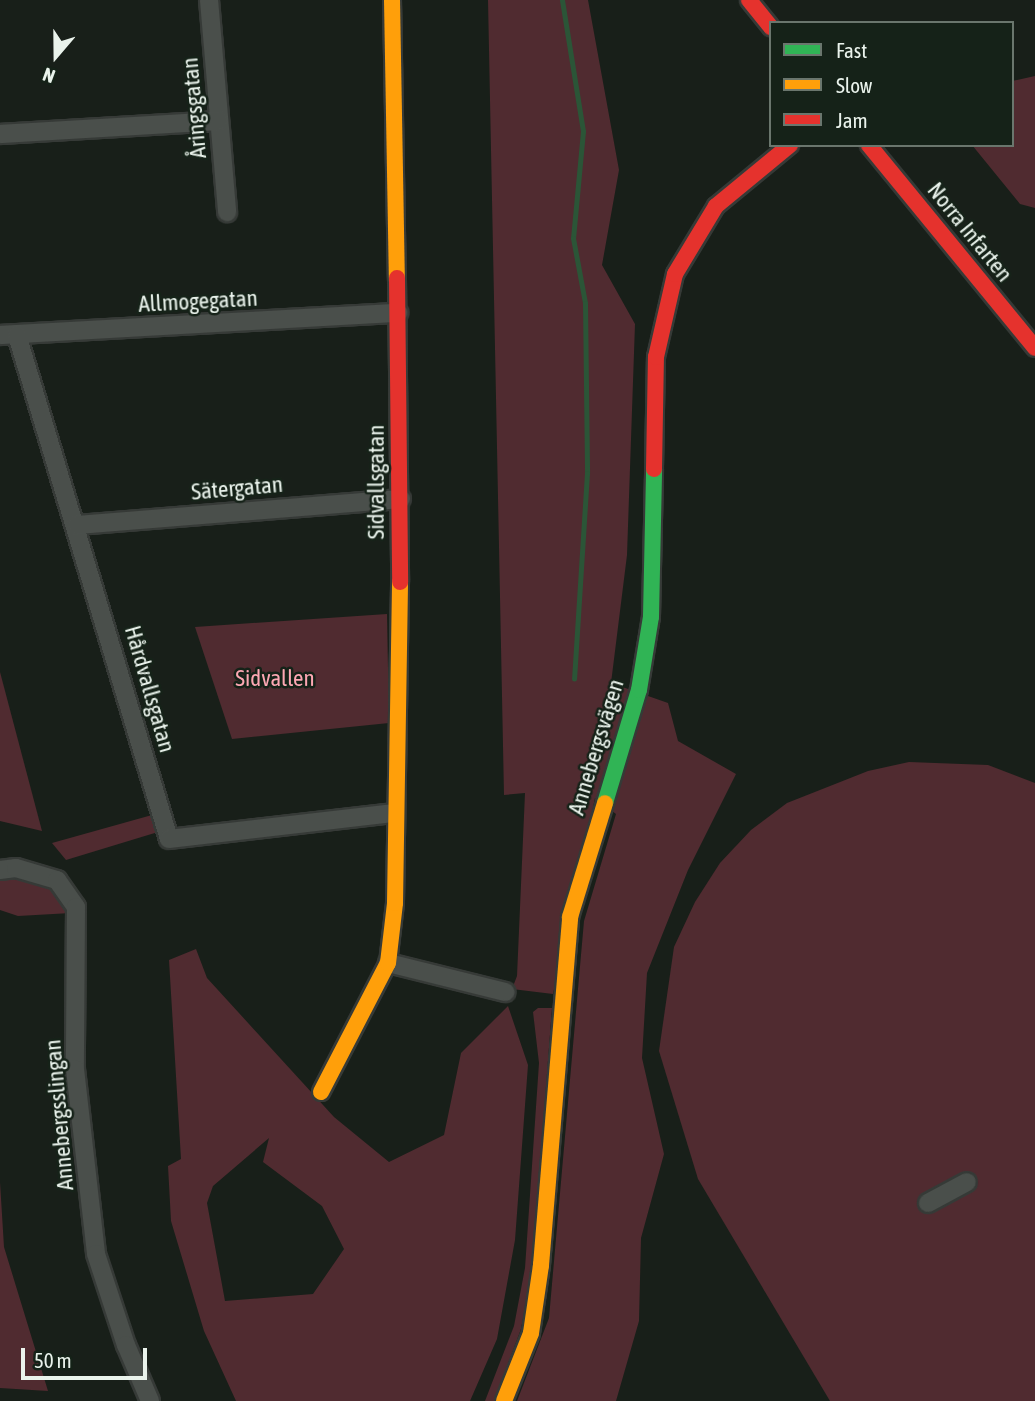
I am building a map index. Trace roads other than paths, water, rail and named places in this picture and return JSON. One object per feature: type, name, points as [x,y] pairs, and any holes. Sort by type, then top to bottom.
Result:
[{"type":"street","name":"Åringsgatan","points":[[209,0],[228,212]]},
{"type":"street","name":"Sidvallsgatan","points":[[321,1092],[388,963],[395,903],[401,499],[392,0]]},
{"type":"street","points":[[749,0],[769,25]]},
{"type":"street","points":[[0,134],[219,121]]},
{"type":"street","name":"Annebergsvägen","points":[[504,1401],[531,1333],[541,1265],[570,917],[639,690],[651,617],[656,357],[675,274],[716,206],[787,147]]},
{"type":"street","name":"Norra Infarten","points":[[871,147],[1035,348]]},
{"type":"street","name":"Allmogegatan","points":[[8,335],[398,313]]},
{"type":"street","name":"Hårdvallsgatan","points":[[8,335],[77,525],[169,839],[395,813]]},
{"type":"street","name":"Sätergatan","points":[[77,525],[401,499]]},
{"type":"street","name":"Annebergsslingan","points":[[0,870],[16,868],[57,880],[76,907],[75,1069],[96,1254],[125,1345],[150,1401]]},
{"type":"street","points":[[388,963],[505,992]]},
{"type":"street","points":[[928,1203],[967,1181]]},
{"type":"waterway","points":[[562,0],[583,131],[573,238],[585,303],[587,473],[574,679]]},
{"type":"park label","name":"Sidvallen","points":[[275,678]]}]
